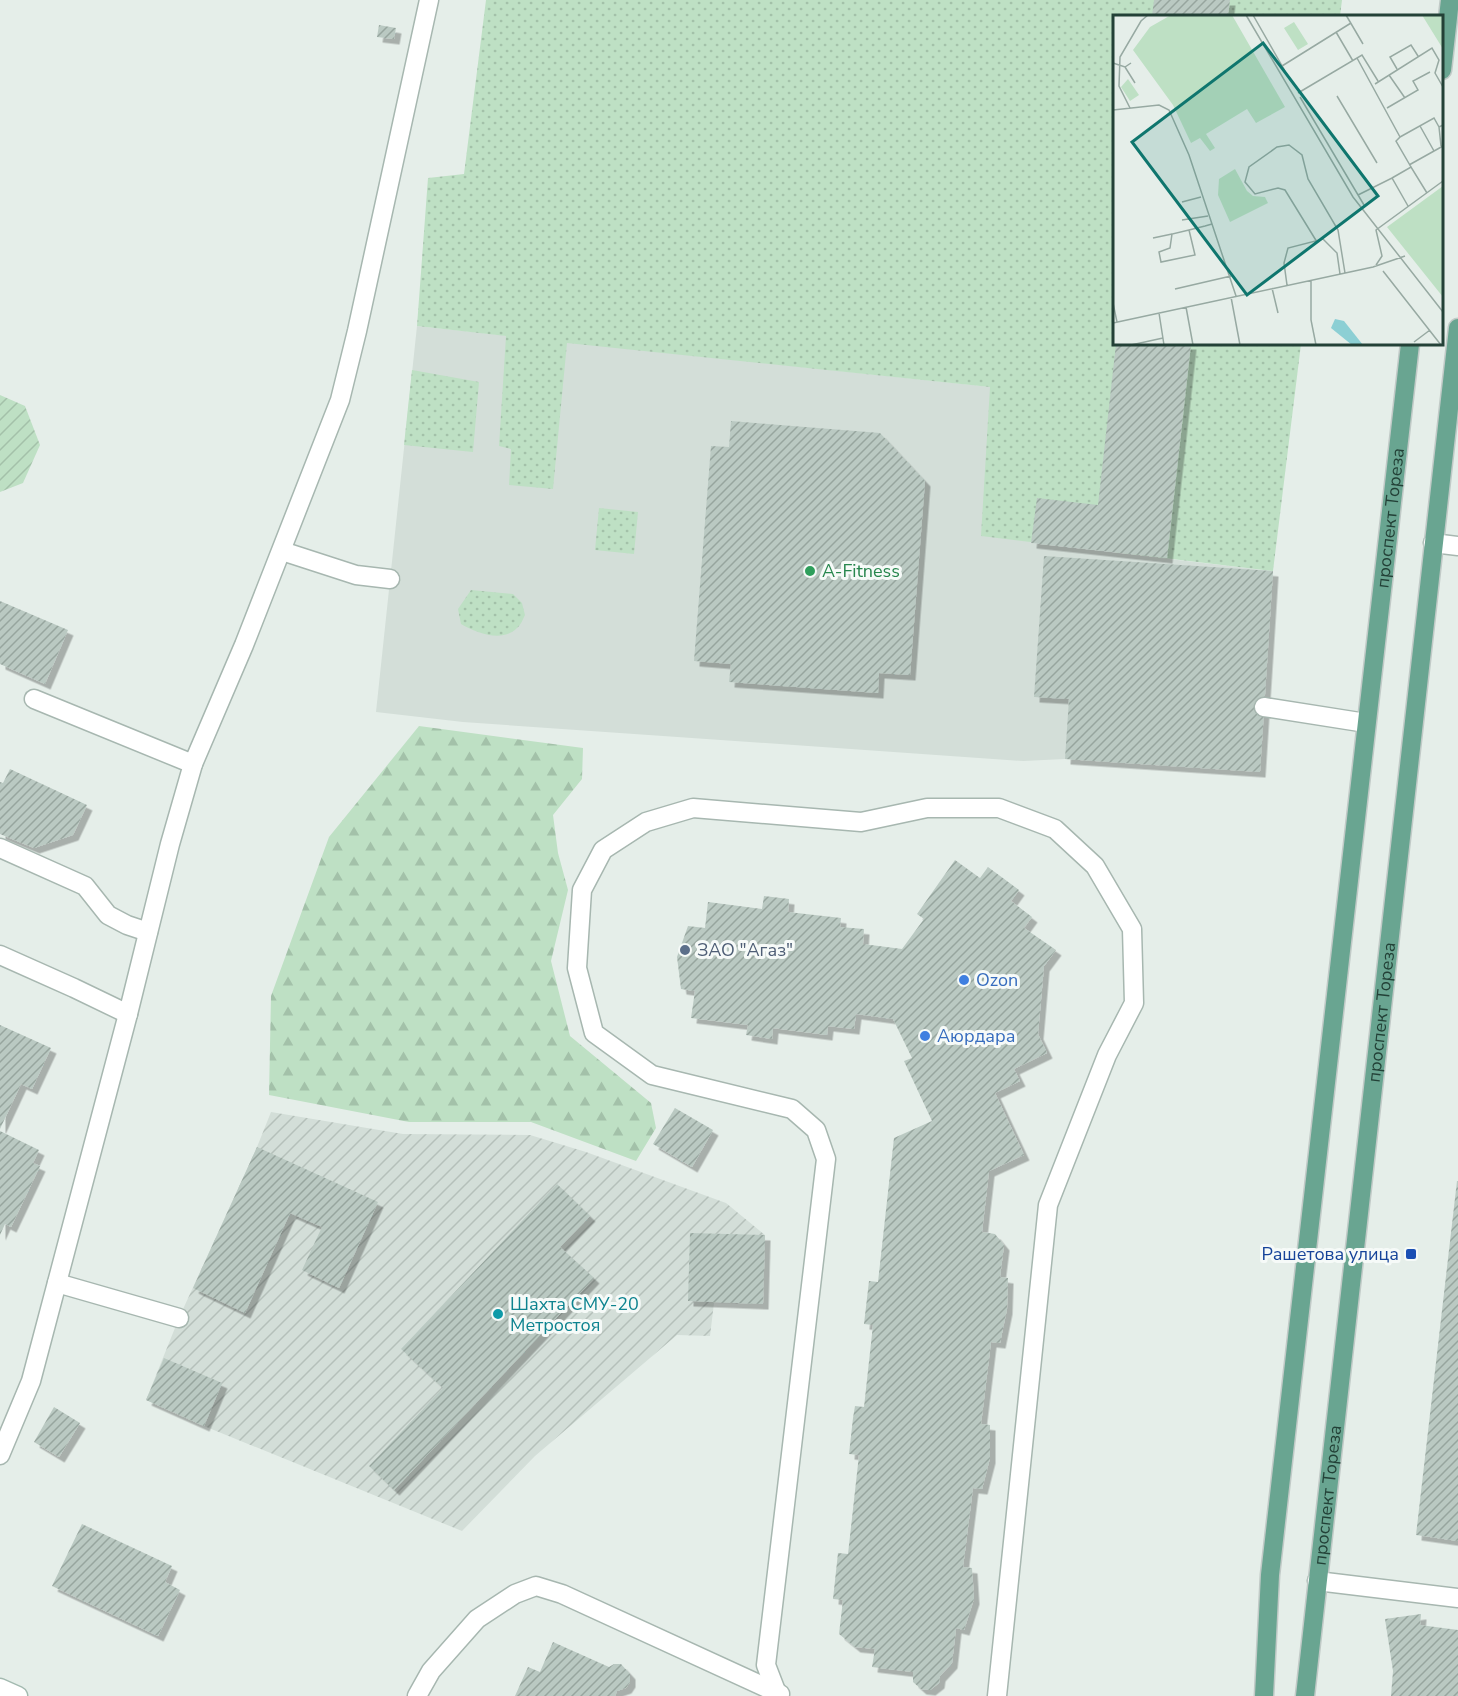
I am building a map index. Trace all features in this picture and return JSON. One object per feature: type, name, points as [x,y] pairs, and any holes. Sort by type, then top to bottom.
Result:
[{"type":"main road","points":[[1443,61],[1450,0]]},
{"type":"main road","name":"проспект Тореза","points":[[1305,1696],[1458,328]]},
{"type":"main road","name":"проспект Тореза","points":[[1264,1696],[1270,1575],[1410,345]]},
{"type":"street","points":[[0,1455],[31,1381],[128,1014],[170,844],[193,764],[282,551],[340,400],[360,320],[429,0]]},
{"type":"street","points":[[1433,543],[1458,546]]},
{"type":"street","points":[[282,551],[356,574],[390,579]]},
{"type":"street","points":[[34,699],[193,764]]},
{"type":"street","points":[[1264,707],[1366,723]]},
{"type":"street","points":[[780,1694],[766,1665],[826,1159],[816,1130],[792,1109],[652,1075],[594,1033],[576,968],[582,890],[603,850],[646,822],[693,808],[861,822],[927,808],[999,808],[1055,829],[1095,866],[1132,929],[1134,1003],[1107,1055],[1048,1205],[997,1696]]},
{"type":"street","points":[[0,848],[85,886],[108,915],[148,932]]},
{"type":"street","points":[[0,955],[74,987],[128,1014]]},
{"type":"street","points":[[57,1283],[179,1318]]},
{"type":"street","points":[[1317,1581],[1458,1598]]},
{"type":"street","points":[[417,1696],[431,1671],[477,1619],[515,1594],[536,1586],[562,1594],[780,1694]]},
{"type":"street","points":[[0,1688],[18,1696]]},
{"type":"shaded area","points":[[417,326],[991,387],[1031,543],[1273,571],[1260,772],[1065,759],[1023,761],[463,722],[376,712]]},
{"type":"shaded area","points":[[271,1112],[403,1134],[530,1135],[586,1152],[726,1203],[765,1235],[763,1304],[714,1303],[710,1336],[677,1335],[535,1456],[462,1531],[204,1426],[146,1400],[179,1318]]},
{"type":"green space","points":[[486,0],[1342,0],[1340,15],[1113,15],[1113,345],[1301,345],[1273,571],[981,536],[990,387],[567,343],[553,489],[509,485],[511,449],[499,446],[506,336],[417,326],[428,178],[464,174]]},
{"type":"green space","points":[[412,370],[479,382],[473,452],[404,445]]},
{"type":"green space","points":[[0,395],[25,406],[40,445],[23,483],[0,492]]},
{"type":"green space","points":[[599,508],[638,512],[634,554],[595,550]]},
{"type":"green space","points":[[471,590],[513,594],[522,603],[525,615],[520,625],[511,633],[497,636],[474,631],[461,624],[458,609]]},
{"type":"green space","points":[[419,726],[583,748],[582,779],[553,815],[558,853],[568,890],[551,961],[570,1036],[651,1103],[656,1128],[636,1161],[531,1122],[409,1122],[269,1095],[271,996],[329,837]]},
{"type":"building","points":[[1154,0],[1230,0],[1228,15],[1152,15]]},
{"type":"building","points":[[379,25],[396,28],[394,39],[377,37]]},
{"type":"building","points":[[1116,345],[1191,345],[1167,558],[1031,543],[1037,498],[1098,505]]},
{"type":"building","name":"A-Fitness","points":[[731,421],[880,433],[925,481],[910,675],[879,673],[878,693],[729,682],[731,664],[694,661],[711,446],[729,447]]},
{"type":"building","points":[[1044,556],[1273,571],[1260,772],[1065,759],[1069,699],[1034,697]]},
{"type":"building","points":[[0,601],[68,630],[45,684],[0,664]]},
{"type":"building","points":[[10,769],[87,805],[73,835],[34,848],[0,834],[0,782],[3,783]]},
{"type":"building","points":[[955,860],[980,878],[988,867],[1019,890],[1011,901],[1032,917],[1024,928],[1056,950],[1044,966],[1038,1034],[1047,1053],[1014,1069],[1020,1081],[995,1093],[1024,1155],[989,1171],[982,1232],[995,1234],[1004,1245],[1000,1277],[1008,1278],[1007,1309],[1000,1343],[991,1342],[981,1424],[990,1425],[990,1458],[982,1489],[973,1488],[963,1567],[972,1568],[974,1599],[964,1630],[956,1628],[952,1663],[940,1676],[939,1683],[930,1690],[921,1689],[913,1682],[913,1672],[872,1667],[875,1649],[855,1647],[839,1634],[843,1600],[833,1599],[838,1553],[848,1554],[859,1455],[849,1454],[855,1406],[864,1407],[873,1325],[864,1324],[869,1281],[878,1282],[894,1138],[932,1121],[904,1061],[912,1058],[893,1019],[856,1014],[854,1029],[828,1026],[827,1035],[773,1028],[772,1039],[746,1035],[748,1025],[691,1018],[695,991],[681,989],[677,957],[688,926],[705,928],[708,902],[762,909],[764,896],[789,899],[788,912],[841,918],[840,927],[864,929],[863,944],[902,949],[924,919],[917,914]]},
{"type":"building","points":[[0,1025],[51,1048],[32,1089],[21,1084],[0,1129]]},
{"type":"building","points":[[675,1108],[713,1130],[692,1167],[653,1144]]},
{"type":"building","points":[[0,1131],[39,1150],[33,1163],[40,1166],[11,1227],[5,1224],[0,1235]]},
{"type":"building","points":[[257,1147],[378,1202],[339,1288],[302,1270],[322,1227],[290,1213],[245,1313],[193,1288]]},
{"type":"building","points":[[1458,1181],[1458,1541],[1416,1535]]},
{"type":"building","name":"Шахта СМУ-20 Метростоя","points":[[557,1184],[590,1216],[560,1247],[594,1278],[394,1490],[369,1466],[443,1388],[401,1349]]},
{"type":"building","points":[[690,1233],[765,1235],[763,1304],[688,1301]]},
{"type":"building","points":[[164,1358],[222,1383],[204,1426],[146,1400]]},
{"type":"building","points":[[54,1407],[80,1423],[59,1457],[34,1442]]},
{"type":"building","points":[[82,1524],[172,1566],[165,1582],[180,1590],[158,1636],[52,1586]]},
{"type":"building","points":[[1421,1614],[1420,1625],[1458,1630],[1458,1696],[1391,1696],[1393,1671],[1385,1619]]},
{"type":"building","points":[[553,1642],[609,1667],[621,1664],[630,1674],[630,1682],[626,1688],[617,1691],[615,1696],[515,1696],[528,1667],[540,1672]]},
{"type":"place","name":"A-Fitness","points":[[810,571]]},
{"type":"place","name":"ЗАО \"Агаз\"","points":[[685,950]]},
{"type":"place","name":"Ozon","points":[[964,980]]},
{"type":"place","name":"Аюрдара","points":[[925,1036]]},
{"type":"place","name":"Рашетова улица","points":[[1411,1254]]},
{"type":"place","name":"Шахта СМУ-20 Метростоя","points":[[498,1314]]}]
